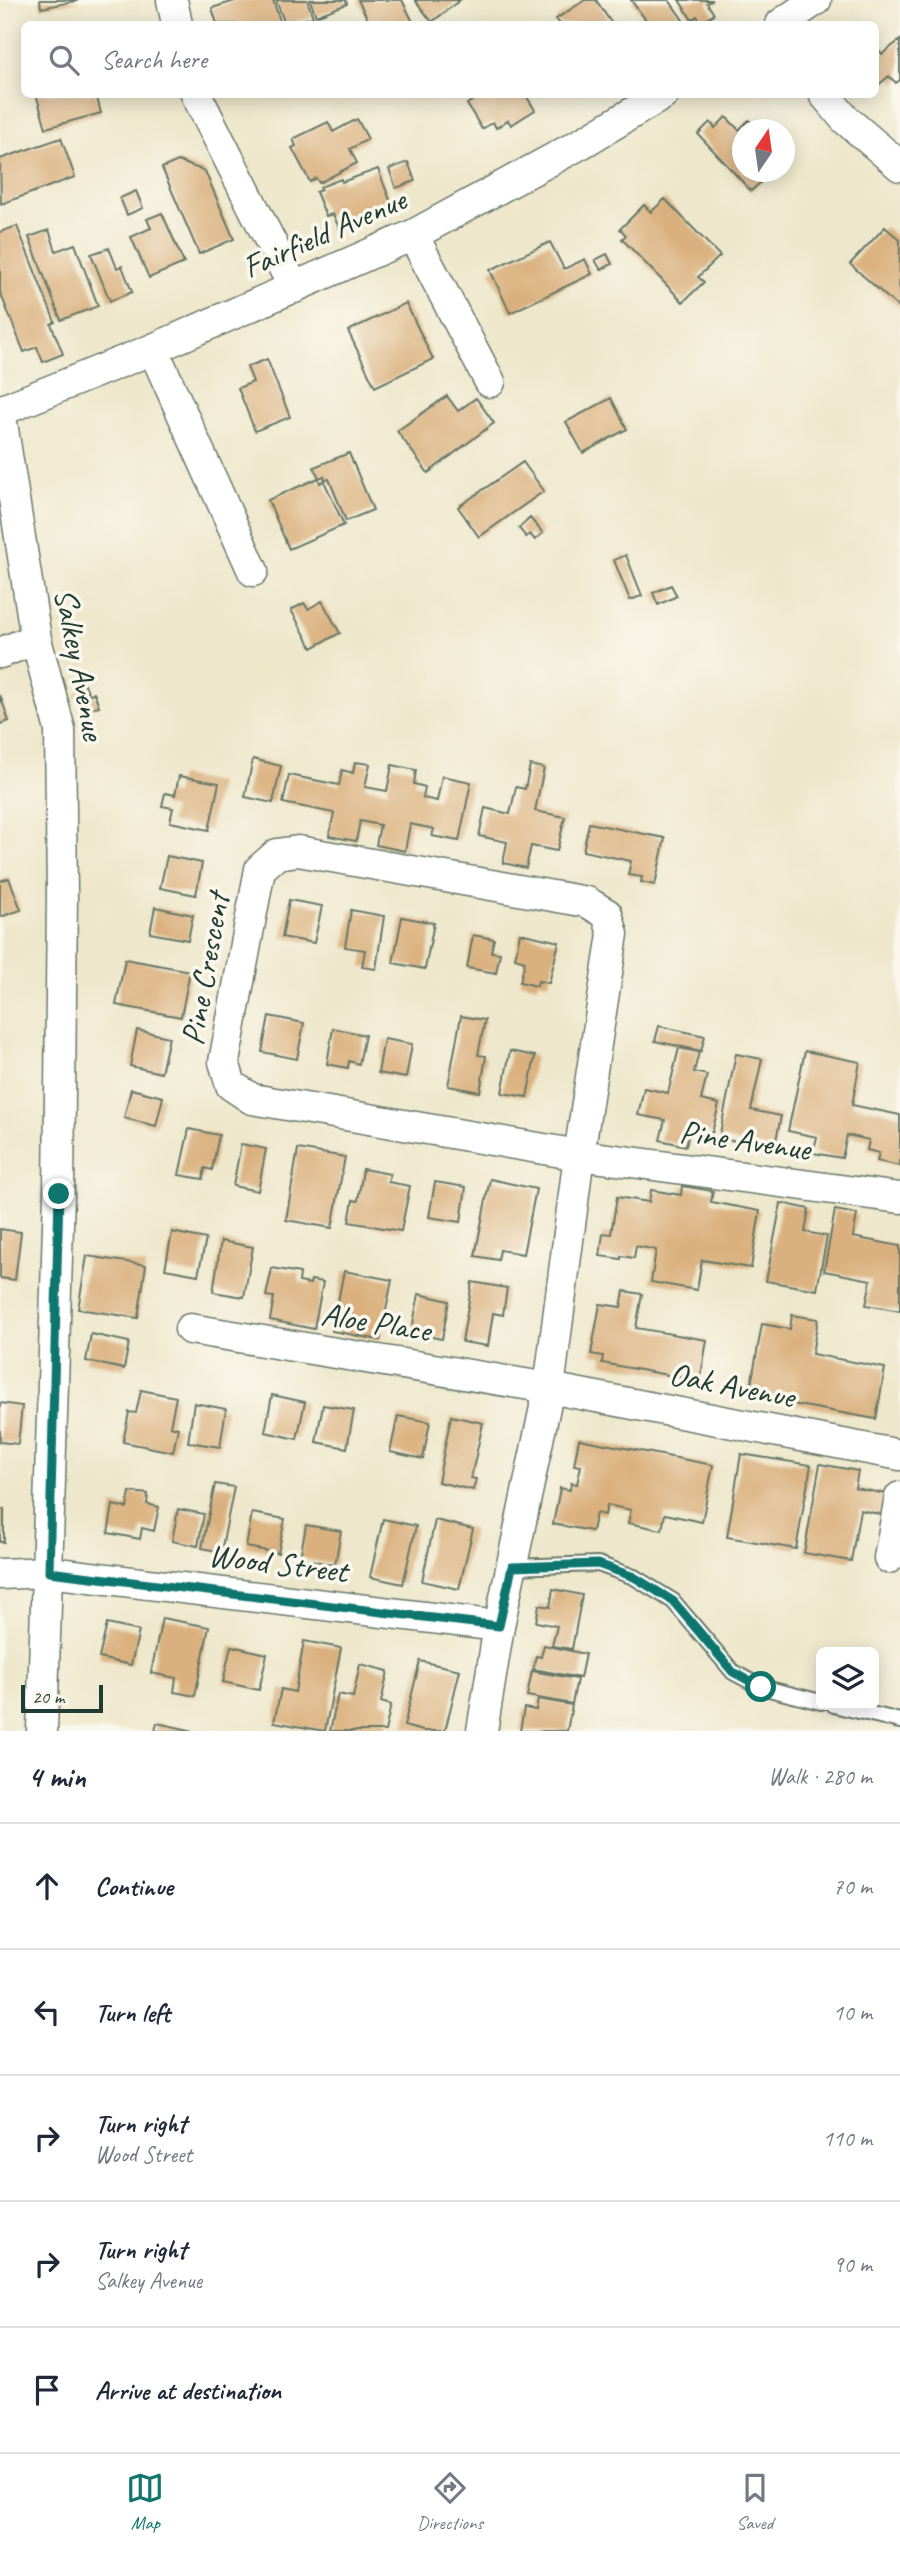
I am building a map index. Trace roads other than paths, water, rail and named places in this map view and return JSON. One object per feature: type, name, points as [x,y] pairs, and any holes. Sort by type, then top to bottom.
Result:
[{"type":"street","points":[[172,0],[176,21]]},
{"type":"street","points":[[785,21],[816,0]]},
{"type":"street","points":[[198,98],[293,288]]},
{"type":"street","name":"Fairfield Avenue","points":[[0,410],[153,349],[413,235],[582,143],[657,98]]},
{"type":"street","points":[[827,98],[845,119],[900,166]]},
{"type":"street","points":[[413,235],[490,382]]},
{"type":"street","points":[[153,349],[253,571]]},
{"type":"street","name":"Salkey Avenue","points":[[0,410],[36,639],[60,730],[62,894],[59,1194],[42,1731]]},
{"type":"street","points":[[0,653],[36,639]]},
{"type":"street","name":"Pine Crescent","points":[[298,851],[587,902],[607,914],[613,934],[579,1155],[252,1099],[231,1085],[224,1062],[260,869],[277,854],[298,851]]},
{"type":"street","points":[[482,1731],[499,1626],[549,1388],[579,1155]]},
{"type":"street","name":"Pine Avenue","points":[[579,1155],[900,1198]]},
{"type":"street","name":"Aloe Place","points":[[190,1329],[549,1388]]},
{"type":"street","name":"Oak Avenue","points":[[549,1388],[900,1455]]},
{"type":"street","points":[[889,1558],[900,1497]]},
{"type":"street","name":"Wood Street","points":[[0,1574],[49,1572],[499,1626]]},
{"type":"lane","points":[[512,1567],[598,1564],[634,1577],[673,1601],[733,1672],[761,1687],[816,1701]]},
{"type":"lane","points":[[855,1710],[900,1721]]}]
